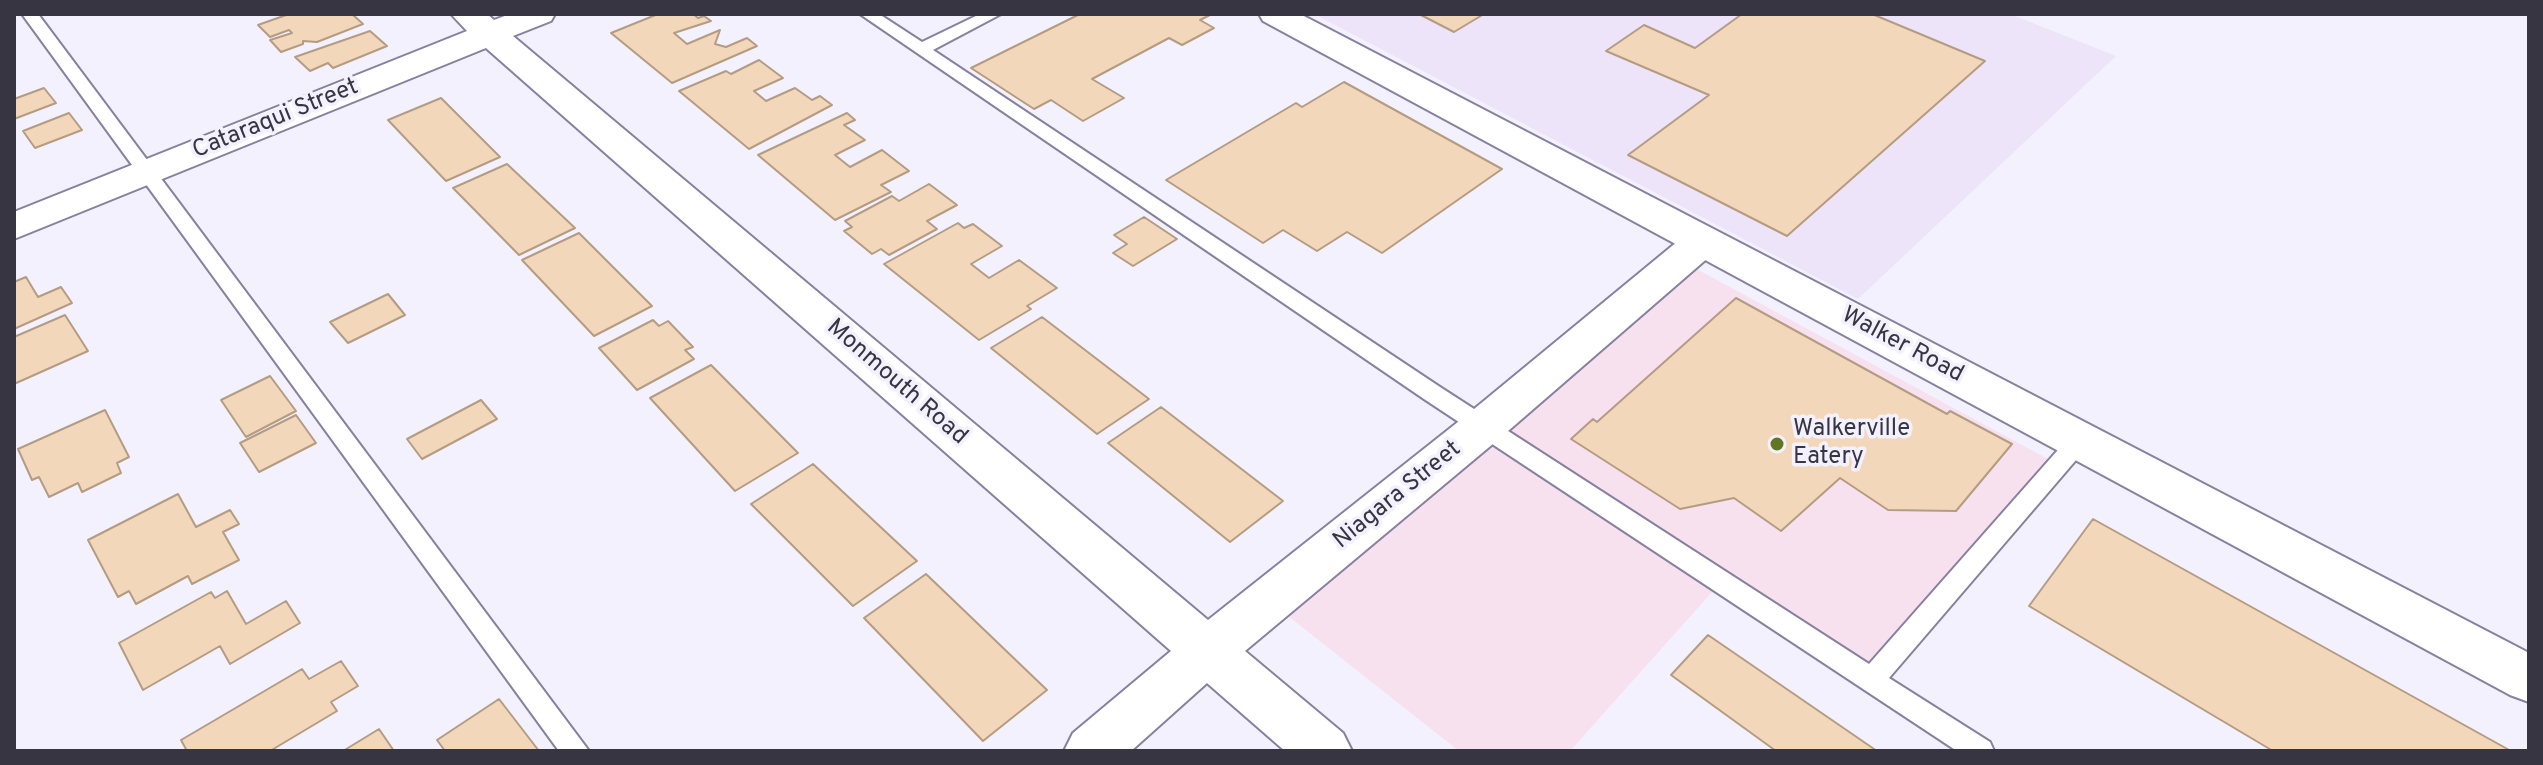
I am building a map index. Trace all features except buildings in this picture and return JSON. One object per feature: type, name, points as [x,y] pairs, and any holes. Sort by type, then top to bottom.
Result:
[{"type":"street","name":"Cataraqui Street","points":[[14,226],[147,172],[479,24],[539,14]]},
{"type":"street","name":"Walker Road","points":[[1275,14],[2529,679]]},
{"type":"street","name":"Monmouth Road","points":[[479,24],[1324,751]]},
{"type":"street","name":"Niagara Street","points":[[1092,751],[1207,651],[1484,426],[1703,241]]},
{"type":"lane","points":[[30,14],[575,751]]},
{"type":"lane","points":[[868,14],[1484,426],[1980,751]]},
{"type":"lane","points":[[921,49],[993,14]]},
{"type":"lane","points":[[1871,680],[2080,440]]},
{"type":"shaded area","points":[[1314,14],[2010,14],[2116,56],[1858,299]]},
{"type":"shaded area","points":[[1680,260],[2059,465],[1871,680],[1721,582],[1570,751],[1459,751],[1269,601]]},
{"type":"place","name":"Walkerville Eatery","points":[[1777,444]]}]
